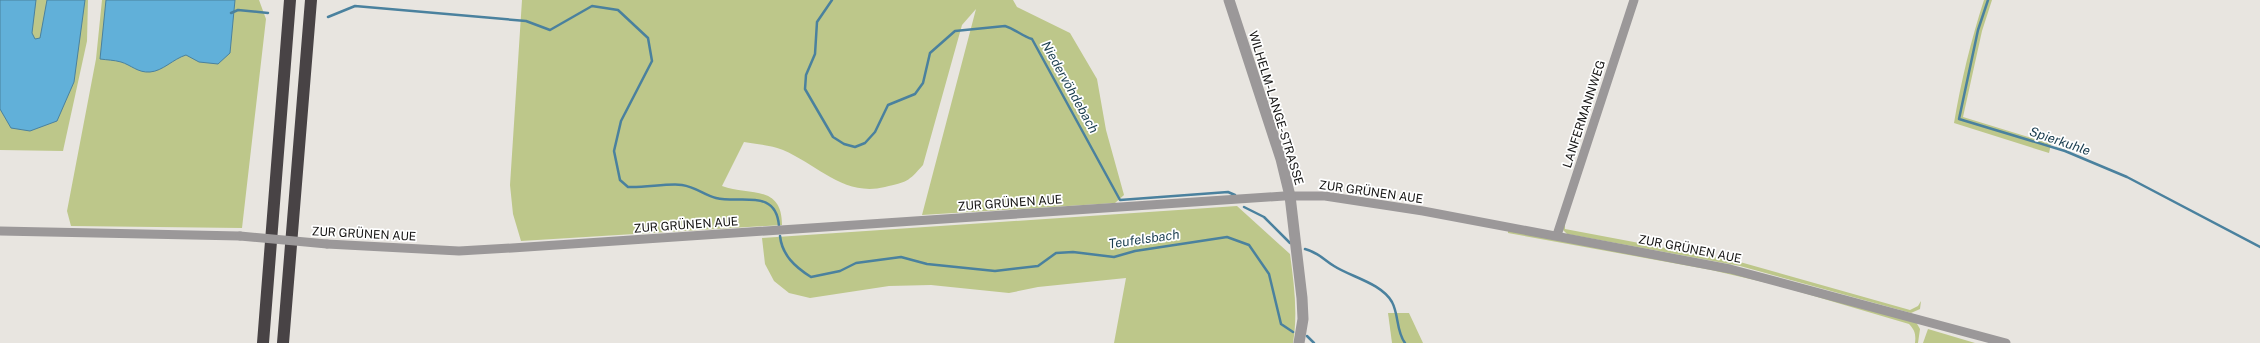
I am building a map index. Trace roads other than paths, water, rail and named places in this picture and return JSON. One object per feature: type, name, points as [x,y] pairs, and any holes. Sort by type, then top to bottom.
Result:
[{"type":"highway","points":[[263,343],[290,0]]},
{"type":"highway","points":[[283,343],[311,0]]},
{"type":"street","name":"WILHELM-LANGE-STRASSE","points":[[1229,0],[1281,159],[1290,196],[1302,298],[1303,319],[1299,343]]},
{"type":"street","name":"LANFERMANNWEG","points":[[1557,235],[1634,0]]},
{"type":"street","name":"ZUR GRÜNEN AUE","points":[[0,231],[240,236],[327,244],[459,251],[1290,196],[1325,196],[1557,235],[1730,269],[2006,343]]},
{"type":"water","points":[[0,0],[36,0],[32,33],[35,39],[40,38],[47,0],[85,0],[74,82],[57,121],[30,131],[11,128],[0,109]]},
{"type":"water","points":[[106,0],[235,0],[230,53],[218,64],[199,62],[186,55],[155,71],[150,72],[138,70],[125,63],[100,59]]},
{"type":"waterway","name":"Niedervöhdebach","points":[[832,0],[817,22],[815,54],[806,75],[805,89],[833,137],[844,144],[855,147],[865,143],[875,132],[888,105],[915,94],[923,83],[930,53],[955,31],[1005,26],[1032,39],[1120,200],[1228,192],[1235,195]]},
{"type":"waterway","name":"Spierkuhle","points":[[1988,0],[1978,30],[1959,119],[2065,151],[2127,177],[2260,247]]},
{"type":"waterway","name":"Teufelsbach","points":[[328,17],[355,6],[526,21],[550,30],[592,6],[618,10],[648,38],[652,61],[621,121],[614,151],[620,180],[628,187],[682,185],[692,187],[716,198],[747,199],[765,202],[772,206],[779,226]]},
{"type":"waterway","name":"Teufelsbach","points":[[231,13],[238,10],[268,13]]},
{"type":"waterway","name":"Niedervöhdebach","points":[[1244,207],[1264,217],[1290,243]]},
{"type":"waterway","name":"Teufelsbach","points":[[780,236],[786,255],[795,265],[811,277],[840,271],[856,263],[901,257],[927,264],[995,271],[1038,266],[1056,253],[1073,252],[1114,257],[1135,251],[1227,237],[1249,245],[1269,274],[1281,324],[1293,332]]},
{"type":"waterway","name":"Niedervöhdebach","points":[[1305,249],[1317,254],[1341,270],[1373,285],[1387,295],[1396,312],[1400,333],[1405,343]]},
{"type":"waterway","name":"Teufelsbach","points":[[1307,336],[1314,343]]}]
